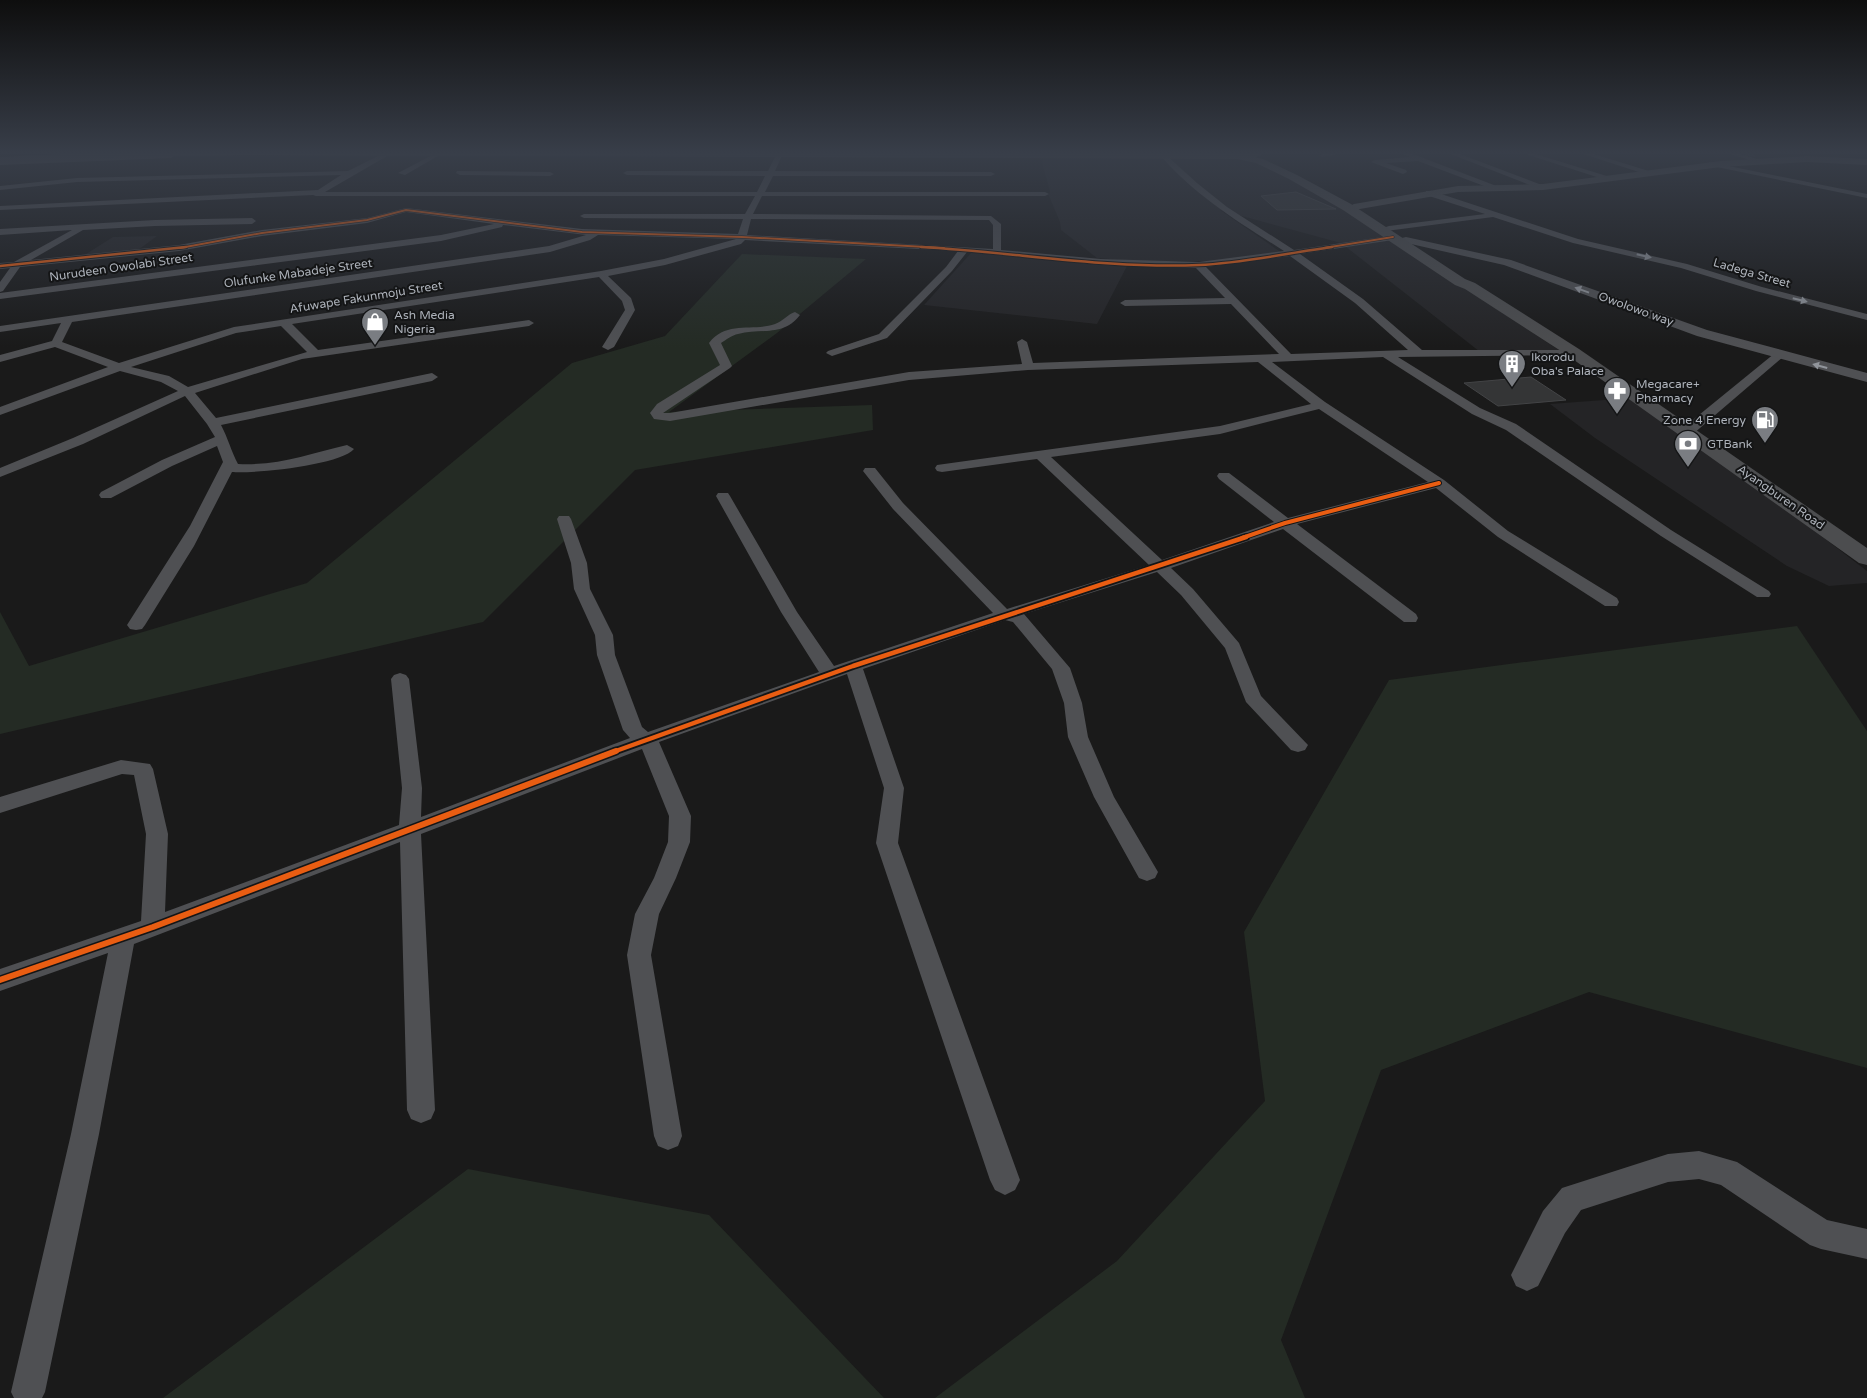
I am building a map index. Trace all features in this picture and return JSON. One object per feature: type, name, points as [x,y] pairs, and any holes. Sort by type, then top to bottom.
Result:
[{"type":"main road","name":"Ayangburen Road","points":[[1363,216],[1396,235]]},
{"type":"main road","name":"Ayangburen Road","points":[[1368,216],[1460,282],[1470,286],[1572,352],[1688,431],[1867,558]]},
{"type":"street","points":[[0,266],[179,248],[262,233],[367,220],[382,216]]},
{"type":"street","points":[[461,216],[598,232],[742,236],[965,249],[1101,262],[1199,265],[1293,254],[1489,216]]},
{"type":"street","points":[[572,230],[584,216]]},
{"type":"street","points":[[618,216],[991,218],[998,224],[997,252]]},
{"type":"street","points":[[1235,216],[1293,254],[1359,301],[1418,353]]},
{"type":"street","name":"Ladega Street","points":[[1499,216],[1576,241],[1684,266],[1759,290],[1867,317]]},
{"type":"street","points":[[715,229],[724,217]]},
{"type":"street","points":[[742,236],[748,217]]},
{"type":"street","points":[[0,232],[155,223],[252,222]]},
{"type":"street","name":"Nurudeen Owolabi Street","points":[[0,296],[442,238],[512,222]]},
{"type":"street","points":[[0,289],[4,277],[17,264],[83,228]]},
{"type":"street","name":"Olufunke Mabadeje Street","points":[[0,329],[550,249],[587,238],[598,232]]},
{"type":"street","name":"Owolowo way","points":[[1396,235],[1507,262],[1702,333],[1867,378]]},
{"type":"street","name":"Afuwape Fakunmoju Street","points":[[0,411],[119,367],[234,330],[601,274],[665,262],[738,242],[742,236]]},
{"type":"street","points":[[832,353],[883,336],[949,269],[965,249]]},
{"type":"street","points":[[1199,265],[1289,358]]},
{"type":"street","points":[[601,274],[627,300],[630,310],[608,347]]},
{"type":"street","points":[[1125,303],[1234,301]]},
{"type":"street","points":[[795,314],[783,325],[762,331],[737,330],[717,341],[715,346],[720,351],[726,366],[661,407],[656,413],[658,416],[670,417],[909,376],[1028,367],[1418,353],[1572,352]]},
{"type":"street","points":[[56,343],[68,320]]},
{"type":"street","points":[[284,323],[316,354]]},
{"type":"street","points":[[0,473],[78,442],[187,391],[284,360],[529,323]]},
{"type":"street","points":[[1022,342],[1028,367]]},
{"type":"street","points":[[0,359],[56,343],[119,367],[165,379],[187,391],[213,424],[222,440],[229,464],[233,468],[285,465],[316,460],[347,449]]},
{"type":"street","points":[[1385,354],[1476,410],[1511,427],[1666,533],[1764,594]]},
{"type":"street","points":[[1688,431],[1779,355]]},
{"type":"street","points":[[1261,359],[1321,405],[1439,483],[1502,534],[1611,602]]},
{"type":"street","points":[[213,424],[297,404],[432,377]]},
{"type":"street","points":[[942,468],[1220,430],[1321,405]]},
{"type":"street","points":[[106,495],[167,463],[222,440]]},
{"type":"street","points":[[1040,454],[1187,592],[1233,647],[1253,698],[1298,745]]},
{"type":"street","points":[[136,625],[216,495],[229,464]]},
{"type":"street","points":[[870,471],[898,506],[1004,614],[1019,618],[1061,668],[1073,703],[1078,737],[1104,797],[1147,872]]},
{"type":"street","points":[[1224,476],[1410,618]]},
{"type":"street","points":[[0,980],[153,927],[648,739],[853,666],[1004,614],[1161,566],[1285,523],[1439,483]]},
{"type":"street","points":[[723,496],[789,612],[830,674]]},
{"type":"street","points":[[564,519],[579,563],[582,589],[604,635],[606,655],[633,730],[638,735],[648,739],[680,816],[679,842],[665,878],[647,914],[638,955],[668,1136]]},
{"type":"street","points":[[853,666],[894,788],[887,843],[1004,1180]]},
{"type":"street","points":[[400,679],[412,788],[410,828],[421,1110]]},
{"type":"street","points":[[0,805],[121,767],[143,769],[158,834],[153,927]]},
{"type":"street","points":[[28,1392],[85,1134],[123,937]]},
{"type":"street","points":[[1527,1274],[1554,1222],[1572,1198],[1668,1168],[1699,1165],[1727,1172],[1822,1234],[1867,1244]]},
{"type":"shaded area","points":[[1058,216],[1229,216],[1282,253],[1215,261],[1134,261],[1097,258],[1061,230]]},
{"type":"shaded area","points":[[1243,216],[1357,216],[1565,354],[1484,355],[1341,243]]},
{"type":"shaded area","points":[[157,236],[138,250],[83,256],[113,237]]},
{"type":"shaded area","points":[[972,252],[1127,266],[1097,324],[924,305]]},
{"type":"shaded area","points":[[742,254],[866,259],[777,333],[669,412],[872,405],[873,430],[635,470],[483,622],[0,734],[0,612],[29,666],[307,583],[572,363],[665,336]]},
{"type":"shaded area","points":[[1631,398],[1712,452],[1867,571],[1867,583],[1829,586],[1787,566],[1595,438],[1550,404]]},
{"type":"shaded area","points":[[1797,626],[1867,731],[1867,1068],[1589,992],[1381,1070],[1281,1340],[1305,1398],[935,1398],[1117,1261],[1265,1101],[1244,932],[1389,680]]},
{"type":"shaded area","points":[[468,1169],[709,1215],[884,1398],[163,1398]]},
{"type":"building","name":"Ikorodu Oba's Palace","points":[[1531,377],[1566,400],[1498,406],[1464,383]]},
{"type":"cycle path","points":[[0,266],[179,248],[262,233],[367,220],[382,216]]},
{"type":"cycle path","points":[[456,216],[582,232],[742,237],[965,249],[1101,262],[1147,264],[1199,265],[1240,261],[1393,237]]},
{"type":"cycle path","points":[[0,980],[153,927],[648,739],[853,666],[1004,615],[1161,566],[1285,523],[1439,483]]},
{"type":"place","name":"Ash Media Nigeria","points":[[375,346]]},
{"type":"place","name":"Ikorodu Oba's Palace","points":[[1512,388]]},
{"type":"place","name":"Megacare+ Pharmacy","points":[[1617,415]]},
{"type":"place","name":"Zone 4 Energy","points":[[1765,444]]},
{"type":"place","name":"GTBank","points":[[1688,468]]}]
